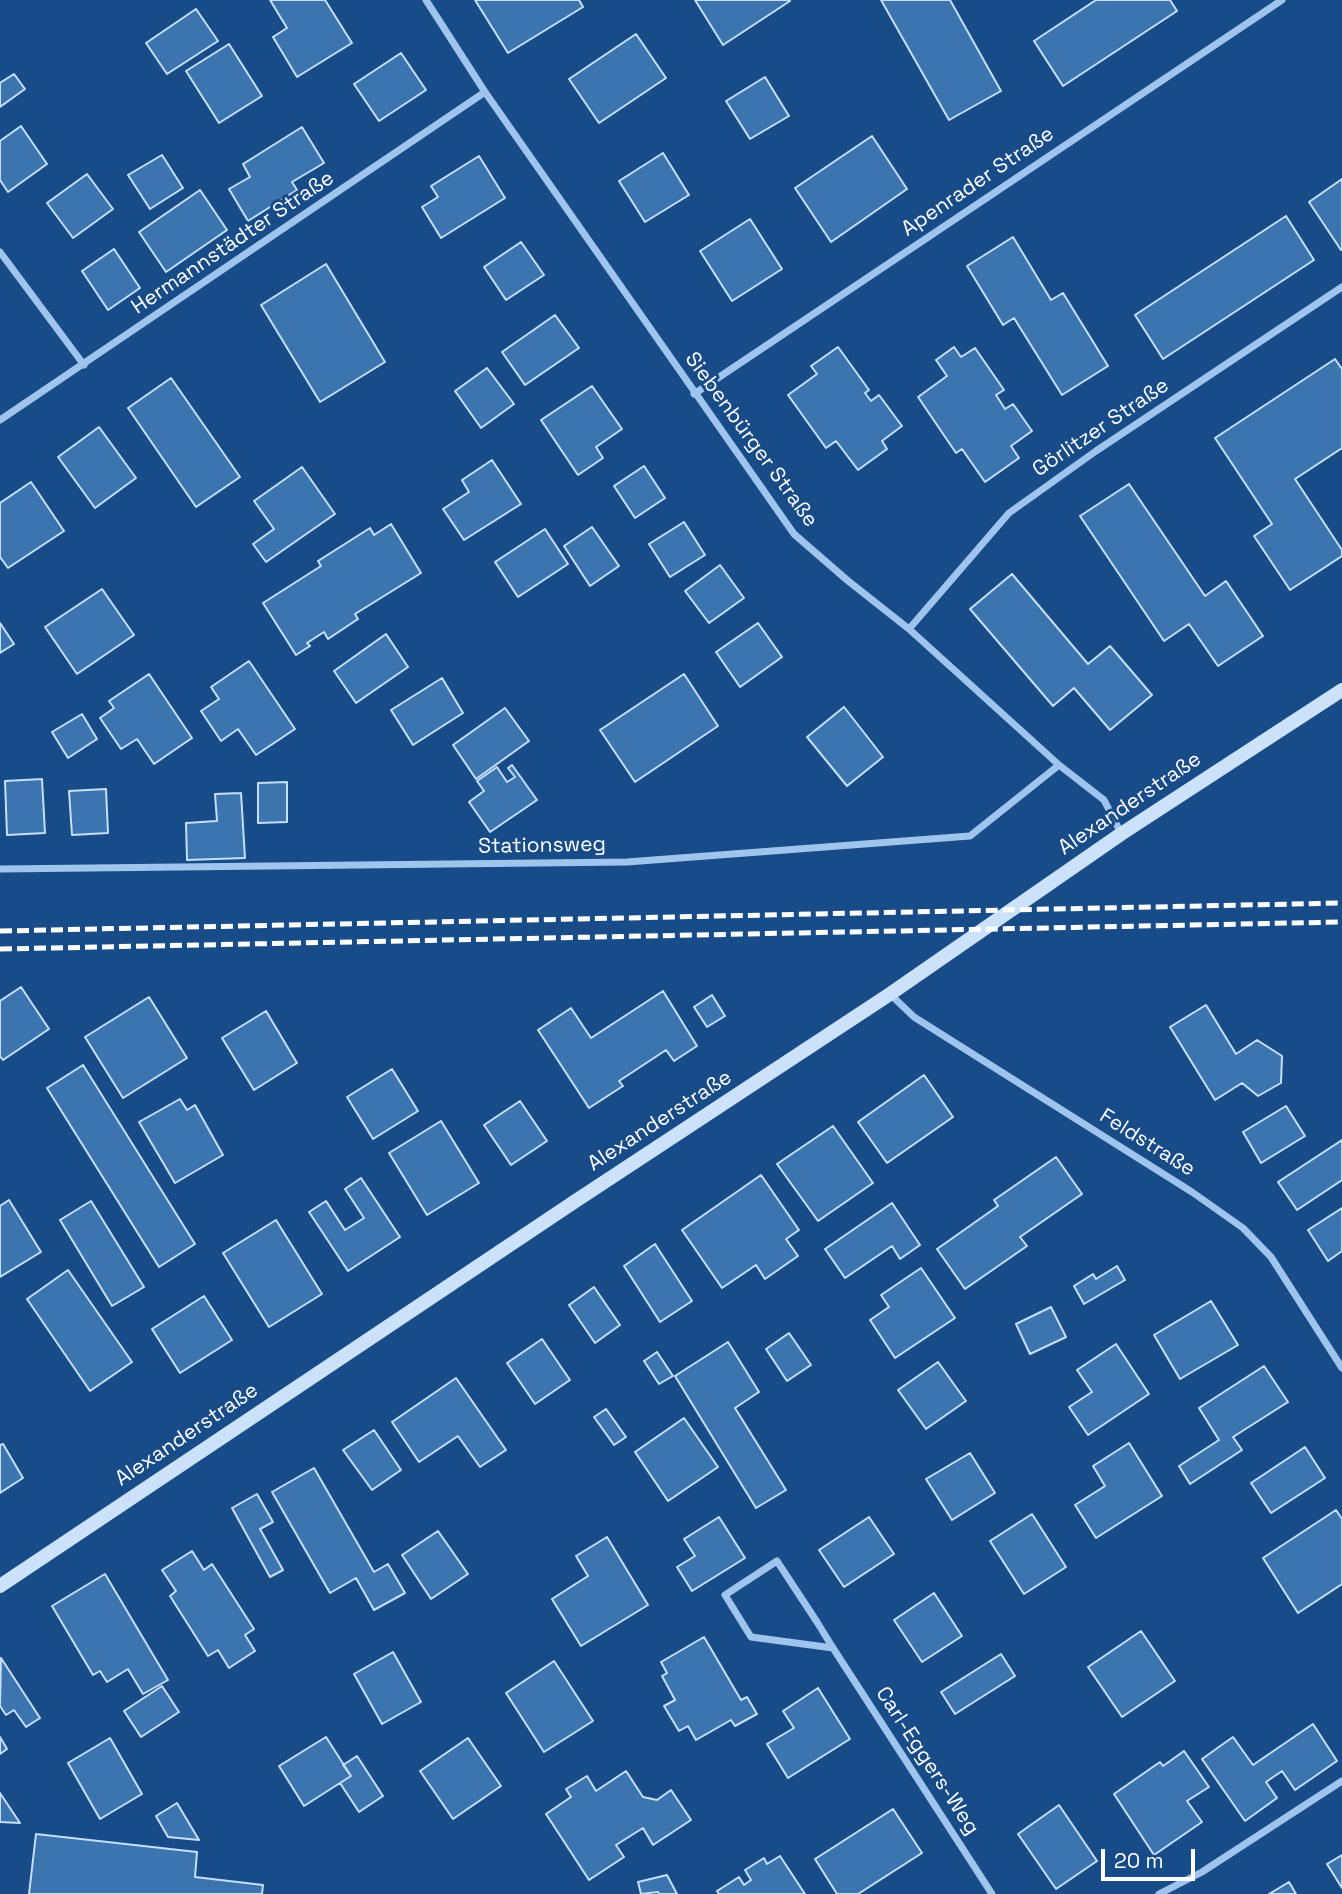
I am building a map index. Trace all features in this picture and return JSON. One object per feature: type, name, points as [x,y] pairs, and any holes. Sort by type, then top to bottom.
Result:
[{"type":"main road","name":"Alexanderstraße","points":[[0,1586],[890,994],[1121,834],[1342,690]]},
{"type":"street","name":"Siebenbürger Straße","points":[[426,0],[485,92],[794,534],[909,629],[1059,765],[1104,800],[1121,834]]},
{"type":"street","name":"Apenrader Straße","points":[[694,394],[1282,0]]},
{"type":"street","name":"Hermannstädter Straße","points":[[0,420],[485,92]]},
{"type":"street","points":[[0,252],[84,365]]},
{"type":"street","name":"Görlitzer Straße","points":[[909,629],[1009,513],[1107,443],[1342,287]]},
{"type":"street","name":"Stationsweg","points":[[0,869],[627,862],[970,836],[1059,765]]},
{"type":"street","name":"Feldstraße","points":[[890,994],[914,1017],[1192,1192],[1243,1228],[1271,1257],[1342,1368]]},
{"type":"street","name":"Carl-Eggers-Weg","points":[[833,1648],[751,1637],[725,1595],[777,1560],[992,1894]]},
{"type":"street","points":[[1159,1894],[1202,1872],[1342,1781]]},
{"type":"building","points":[[270,0],[325,0],[352,43],[297,77],[273,37],[287,28]]},
{"type":"building","points":[[475,0],[579,0],[583,7],[508,53]]},
{"type":"building","points":[[695,0],[789,0],[790,1],[723,45]]},
{"type":"building","points":[[881,0],[950,0],[1001,91],[949,120]]},
{"type":"building","points":[[1096,0],[1170,0],[1177,11],[1063,86],[1034,41]]},
{"type":"building","points":[[196,9],[218,41],[167,74],[146,43]]},
{"type":"building","points":[[636,34],[666,78],[599,123],[569,79]]},
{"type":"building","points":[[229,44],[262,96],[219,123],[186,71]]},
{"type":"building","points":[[401,53],[426,90],[379,121],[354,84]]},
{"type":"building","points":[[14,74],[25,89],[0,107],[0,83]]},
{"type":"building","points":[[765,77],[789,116],[750,139],[726,101]]},
{"type":"building","points":[[21,126],[47,164],[8,192],[0,180],[0,141]]},
{"type":"building","points":[[302,127],[324,163],[292,182],[297,190],[248,221],[229,189],[250,177],[243,164]]},
{"type":"building","points":[[872,136],[907,189],[831,242],[795,188]]},
{"type":"building","points":[[663,153],[689,195],[645,222],[619,181]]},
{"type":"building","points":[[162,155],[183,188],[150,209],[128,175]]},
{"type":"building","points":[[479,156],[505,198],[441,238],[422,207],[438,197],[431,186]]},
{"type":"building","points":[[87,174],[113,209],[73,238],[47,203]]},
{"type":"building","points":[[1342,179],[1342,250],[1341,250],[1309,202]]},
{"type":"building","points":[[200,190],[227,230],[166,272],[139,232]]},
{"type":"building","points":[[1286,216],[1314,260],[1163,359],[1135,315]]},
{"type":"building","points":[[750,219],[782,269],[732,301],[700,251]]},
{"type":"building","points":[[1013,237],[1051,300],[1063,293],[1108,366],[1062,395],[1014,318],[1003,325],[967,266]]},
{"type":"building","points":[[521,242],[544,275],[506,300],[484,267]]},
{"type":"building","points":[[114,249],[140,288],[108,310],[82,271]]},
{"type":"building","points":[[326,264],[385,362],[320,402],[261,305]]},
{"type":"building","points":[[555,315],[579,348],[525,385],[502,352]]},
{"type":"building","points":[[838,347],[869,390],[865,393],[871,401],[879,395],[902,426],[882,441],[887,449],[858,470],[836,441],[826,448],[788,395],[817,374],[811,366]]},
{"type":"building","points":[[954,347],[961,357],[975,348],[1004,390],[996,395],[1005,409],[1013,404],[1032,431],[1011,446],[1019,458],[985,482],[962,449],[956,453],[918,397],[947,376],[936,360]]},
{"type":"building","points":[[1335,359],[1342,369],[1342,448],[1295,479],[1342,550],[1342,556],[1290,590],[1254,536],[1272,524],[1215,438]]},
{"type":"building","points":[[487,368],[514,404],[481,428],[455,391]]},
{"type":"building","points":[[171,378],[240,477],[196,507],[128,408]]},
{"type":"building","points":[[592,386],[622,429],[596,447],[603,458],[578,475],[541,420]]},
{"type":"building","points":[[99,427],[136,478],[95,508],[58,457]]},
{"type":"building","points":[[492,460],[521,504],[464,540],[443,509],[469,492],[462,480]]},
{"type":"building","points":[[644,466],[665,498],[635,518],[614,486]]},
{"type":"building","points":[[302,467],[335,514],[266,562],[253,544],[274,529],[254,501]]},
{"type":"building","points":[[31,482],[64,531],[8,568],[0,557],[0,503]]},
{"type":"building","points":[[1129,484],[1205,596],[1226,581],[1263,636],[1218,666],[1189,624],[1164,641],[1080,516]]},
{"type":"building","points":[[684,522],[705,555],[670,577],[649,544]]},
{"type":"building","points":[[391,524],[421,573],[355,614],[358,619],[328,639],[324,632],[307,643],[310,646],[296,655],[263,603],[321,566],[318,561],[370,528],[374,535]]},
{"type":"building","points":[[592,527],[619,566],[590,586],[564,546]]},
{"type":"building","points":[[545,529],[568,564],[518,597],[495,562]]},
{"type":"building","points":[[720,565],[744,598],[709,623],[685,591]]},
{"type":"building","points":[[1012,574],[1088,664],[1110,646],[1152,695],[1110,730],[1074,688],[1053,706],[970,609]]},
{"type":"building","points":[[102,589],[134,635],[77,674],[45,627]]},
{"type":"building","points":[[0,623],[14,644],[0,653]]},
{"type":"building","points":[[758,623],[782,657],[740,687],[716,652]]},
{"type":"building","points":[[386,634],[408,667],[356,703],[334,671]]},
{"type":"building","points":[[249,661],[295,729],[256,755],[238,729],[221,741],[201,711],[219,699],[211,687]]},
{"type":"building","points":[[149,674],[192,738],[154,764],[137,739],[121,749],[100,718],[114,708],[109,701]]},
{"type":"building","points":[[684,674],[718,726],[635,782],[600,730]]},
{"type":"building","points":[[442,678],[463,713],[413,745],[391,710]]},
{"type":"building","points":[[844,707],[883,757],[847,786],[807,737]]},
{"type":"building","points":[[505,708],[529,741],[476,779],[453,745]]},
{"type":"building","points":[[82,714],[97,739],[68,758],[52,732]]},
{"type":"building","points":[[512,765],[537,800],[490,832],[469,802],[484,791],[477,781],[497,767],[507,782],[515,777],[508,768]]},
{"type":"building","points":[[42,779],[45,833],[7,835],[5,781]]},
{"type":"building","points":[[287,782],[287,822],[258,823],[258,783]]},
{"type":"building","points":[[106,789],[108,833],[72,835],[69,791]]},
{"type":"building","points":[[241,793],[245,858],[187,860],[186,823],[217,821],[215,794]]},
{"type":"building","points":[[21,987],[49,1029],[3,1060],[0,1056],[0,1001]]},
{"type":"building","points":[[663,991],[697,1046],[674,1061],[666,1050],[619,1081],[623,1086],[589,1108],[538,1030],[571,1008],[591,1038]]},
{"type":"building","points":[[712,995],[725,1016],[707,1027],[694,1007]]},
{"type":"building","points":[[149,997],[187,1058],[123,1098],[85,1037]]},
{"type":"building","points":[[1206,1005],[1236,1054],[1257,1040],[1282,1056],[1281,1083],[1258,1096],[1242,1083],[1215,1100],[1170,1027]]},
{"type":"building","points":[[266,1011],[297,1063],[254,1090],[222,1038]]},
{"type":"building","points":[[83,1065],[195,1244],[159,1267],[47,1088]]},
{"type":"building","points":[[392,1069],[418,1111],[373,1139],[347,1097]]},
{"type":"building","points":[[924,1075],[953,1117],[887,1163],[858,1122]]},
{"type":"building","points":[[180,1099],[187,1110],[195,1105],[223,1155],[175,1183],[139,1122]]},
{"type":"building","points":[[520,1101],[547,1141],[511,1165],[484,1125]]},
{"type":"building","points":[[1286,1106],[1305,1136],[1261,1163],[1243,1132]]},
{"type":"building","points":[[441,1121],[479,1183],[427,1215],[389,1153]]},
{"type":"building","points":[[833,1126],[873,1183],[818,1221],[777,1164]]},
{"type":"building","points":[[1342,1140],[1342,1180],[1297,1210],[1278,1182]]},
{"type":"building","points":[[1056,1157],[1082,1194],[1020,1237],[1027,1246],[965,1289],[937,1249],[998,1206],[994,1200]]},
{"type":"building","points":[[761,1175],[799,1230],[786,1239],[798,1256],[765,1279],[756,1265],[722,1288],[682,1230]]},
{"type":"building","points":[[361,1178],[400,1237],[348,1271],[309,1212],[326,1201],[345,1230],[364,1218],[345,1189]]},
{"type":"building","points":[[9,1200],[41,1252],[0,1277],[0,1206]]},
{"type":"building","points":[[91,1201],[144,1287],[112,1306],[60,1220]]},
{"type":"building","points":[[892,1203],[920,1245],[900,1259],[892,1246],[845,1278],[825,1249]]},
{"type":"building","points":[[1342,1208],[1342,1251],[1328,1261],[1308,1230]]},
{"type":"building","points":[[276,1220],[322,1294],[269,1327],[223,1253]]},
{"type":"building","points":[[655,1244],[692,1301],[660,1322],[624,1266]]},
{"type":"building","points":[[1117,1266],[1125,1280],[1084,1304],[1074,1286],[1093,1274],[1096,1279]]},
{"type":"building","points":[[921,1268],[955,1318],[895,1358],[870,1320],[889,1307],[881,1295]]},
{"type":"building","points":[[68,1270],[132,1362],[90,1391],[27,1299]]},
{"type":"building","points":[[594,1287],[620,1325],[595,1343],[569,1305]]},
{"type":"building","points":[[204,1296],[232,1340],[180,1373],[152,1329]]},
{"type":"building","points":[[1211,1301],[1238,1345],[1180,1379],[1154,1335]]},
{"type":"building","points":[[1051,1307],[1066,1337],[1030,1354],[1016,1324]]},
{"type":"building","points":[[789,1333],[811,1365],[787,1381],[766,1349]]},
{"type":"building","points":[[542,1339],[570,1380],[535,1404],[507,1363]]},
{"type":"building","points":[[728,1342],[759,1392],[735,1408],[786,1490],[756,1508],[675,1376]]},
{"type":"building","points":[[1116,1344],[1149,1394],[1088,1435],[1069,1407],[1092,1392],[1077,1370]]},
{"type":"building","points":[[657,1352],[673,1376],[659,1384],[644,1361]]},
{"type":"building","points":[[938,1362],[966,1401],[926,1429],[898,1390]]},
{"type":"building","points":[[1264,1366],[1288,1402],[1233,1437],[1242,1450],[1190,1484],[1179,1466],[1219,1440],[1199,1408]]},
{"type":"building","points":[[456,1378],[506,1450],[480,1467],[458,1436],[419,1462],[392,1422]]},
{"type":"building","points":[[606,1409],[626,1437],[614,1445],[594,1417]]},
{"type":"building","points":[[684,1418],[718,1467],[668,1501],[635,1452]]},
{"type":"building","points":[[374,1430],[401,1470],[372,1490],[343,1450]]},
{"type":"building","points":[[1129,1443],[1162,1496],[1096,1538],[1075,1505],[1105,1486],[1093,1466]]},
{"type":"building","points":[[3,1444],[23,1478],[0,1493],[0,1445]]},
{"type":"building","points":[[1305,1447],[1325,1478],[1271,1513],[1251,1483]]},
{"type":"building","points":[[970,1453],[995,1493],[952,1520],[926,1479]]},
{"type":"building","points":[[314,1468],[374,1572],[388,1564],[405,1593],[374,1610],[356,1578],[330,1593],[272,1492]]},
{"type":"building","points":[[257,1494],[273,1522],[260,1529],[283,1570],[270,1577],[232,1508]]},
{"type":"building","points":[[1336,1510],[1342,1519],[1342,1584],[1298,1613],[1263,1558]]},
{"type":"building","points":[[1032,1514],[1066,1567],[1024,1594],[990,1541]]},
{"type":"building","points":[[719,1517],[745,1558],[692,1591],[677,1567],[695,1556],[684,1539]]},
{"type":"building","points":[[869,1517],[894,1554],[844,1587],[819,1550]]},
{"type":"building","points":[[438,1531],[468,1574],[431,1599],[402,1555]]},
{"type":"building","points":[[607,1537],[648,1605],[581,1646],[552,1599],[588,1576],[576,1556]]},
{"type":"building","points":[[192,1551],[204,1570],[212,1564],[254,1629],[245,1635],[255,1651],[229,1668],[218,1650],[208,1656],[170,1596],[176,1591],[162,1570]]},
{"type":"building","points":[[105,1574],[168,1680],[143,1694],[128,1669],[107,1682],[100,1671],[93,1675],[52,1606]]},
{"type":"building","points":[[934,1593],[962,1636],[922,1662],[894,1620]]},
{"type":"building","points":[[1141,1631],[1175,1681],[1122,1717],[1088,1667]]},
{"type":"building","points":[[704,1637],[741,1700],[747,1697],[757,1714],[735,1726],[731,1720],[696,1740],[688,1726],[679,1731],[664,1706],[675,1700],[662,1676],[667,1673],[661,1662]]},
{"type":"building","points":[[393,1652],[421,1702],[382,1724],[354,1674]]},
{"type":"building","points":[[1001,1654],[1015,1676],[955,1714],[941,1692]]},
{"type":"building","points":[[1,1658],[40,1718],[26,1727],[14,1710],[6,1715],[0,1706]]},
{"type":"building","points":[[554,1661],[593,1721],[544,1752],[506,1693]]},
{"type":"building","points":[[162,1686],[179,1712],[141,1737],[124,1711]]},
{"type":"building","points":[[818,1688],[850,1739],[788,1778],[767,1744],[794,1728],[783,1711]]},
{"type":"building","points":[[1313,1724],[1337,1761],[1295,1790],[1282,1771],[1266,1782],[1277,1798],[1245,1821],[1202,1759],[1233,1737],[1253,1765]]},
{"type":"building","points":[[0,1737],[7,1749],[0,1754]]},
{"type":"building","points":[[326,1737],[351,1776],[304,1806],[279,1766]]},
{"type":"building","points":[[110,1738],[142,1794],[100,1819],[68,1763]]},
{"type":"building","points":[[468,1738],[501,1786],[453,1819],[420,1771]]},
{"type":"building","points":[[1184,1751],[1209,1787],[1187,1801],[1202,1822],[1154,1855],[1114,1794],[1160,1762],[1163,1766]]},
{"type":"building","points":[[357,1756],[383,1796],[359,1812],[340,1783],[351,1776],[343,1765]]},
{"type":"building","points":[[626,1771],[643,1797],[657,1800],[671,1790],[691,1820],[653,1845],[643,1828],[616,1845],[624,1857],[589,1880],[546,1814],[571,1797],[566,1789],[587,1776],[596,1791]]},
{"type":"building","points":[[0,1793],[20,1823],[0,1822]]},
{"type":"building","points":[[177,1803],[199,1840],[168,1837],[156,1816]]},
{"type":"building","points":[[1059,1805],[1097,1861],[1056,1889],[1018,1834]]},
{"type":"building","points":[[893,1809],[922,1853],[858,1894],[837,1894],[815,1859]]},
{"type":"building","points":[[36,1834],[197,1852],[195,1877],[263,1885],[262,1894],[29,1894]]},
{"type":"building","points":[[1342,1855],[1342,1888],[1327,1864]]},
{"type":"building","points":[[780,1856],[805,1894],[719,1894],[717,1891],[739,1877],[744,1885],[751,1880],[745,1870],[764,1858],[767,1864]]},
{"type":"building","points":[[667,1875],[677,1894],[641,1894],[638,1882]]},
{"type":"building","points":[[1289,1882],[1296,1894],[1269,1894]]},
{"type":"railway","points":[[0,931],[1342,903]]},
{"type":"railway","points":[[0,949],[1342,922]]}]
